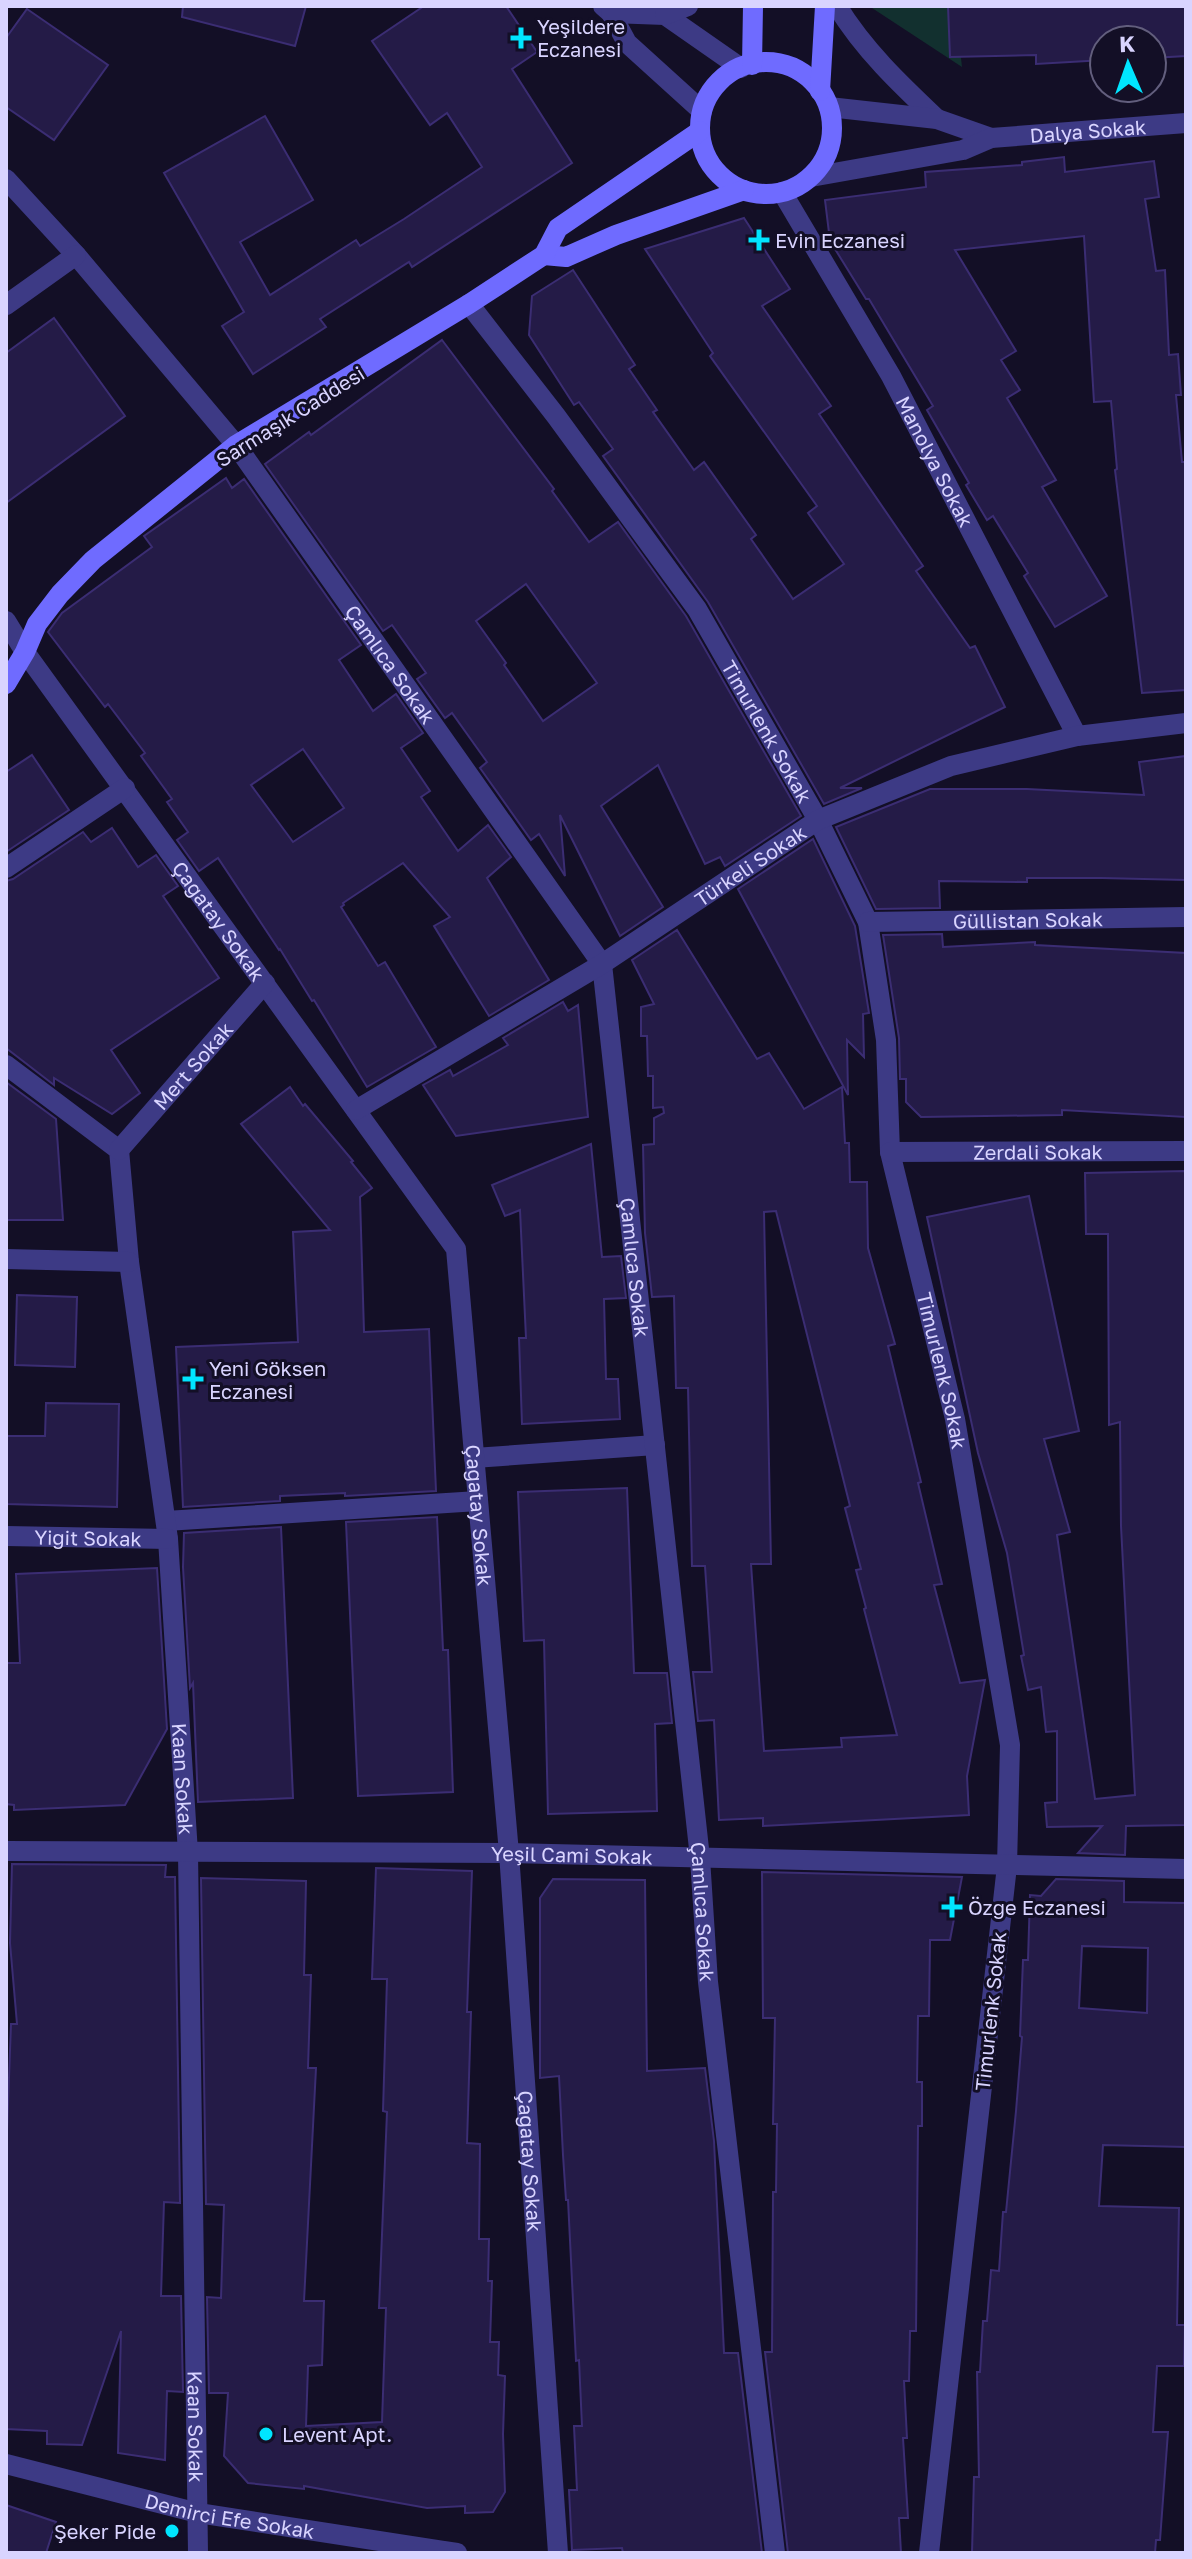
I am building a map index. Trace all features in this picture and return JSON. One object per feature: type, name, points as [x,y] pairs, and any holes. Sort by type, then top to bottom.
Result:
[{"type":"main road","points":[[746,66],[753,6]]},
{"type":"main road","points":[[825,6],[825,99],[832,126],[830,145],[823,163],[797,187],[763,194],[744,190],[727,181],[713,168],[703,150],[701,121],[710,93],[723,78],[746,66],[762,62],[784,65],[804,75],[825,99]]},
{"type":"main road","name":"Sarmaşık Caddesi","points":[[6,684],[37,624],[60,594],[93,560],[236,445],[544,255],[558,228],[701,121]]},
{"type":"main road","name":"Sarmaşık Caddesi","points":[[544,255],[566,257],[616,235],[744,190]]},
{"type":"street","points":[[665,15],[688,6]]},
{"type":"street","points":[[837,6],[879,63],[937,119]]},
{"type":"street","points":[[607,9],[665,15],[746,66]]},
{"type":"street","points":[[607,9],[627,43],[701,121]]},
{"type":"street","name":"Dalya Sokak","points":[[825,99],[937,119],[991,138]]},
{"type":"street","name":"Dalya Sokak","points":[[811,177],[963,150],[991,138],[1186,123]]},
{"type":"street","name":"Çamlıca Sokak","points":[[6,179],[76,255],[236,445],[602,964],[700,1858],[708,1982],[775,2553]]},
{"type":"street","name":"Manolya Sokak","points":[[782,192],[891,376],[1077,736]]},
{"type":"street","points":[[6,305],[76,255]]},
{"type":"street","name":"Timurlenk Sokak","points":[[469,304],[556,416],[697,609],[818,820],[868,922],[886,1040],[890,1152],[955,1419],[1010,1745],[1007,1866],[929,2553]]},
{"type":"street","name":"Çağatay Sokak","points":[[6,621],[25,652],[456,1249],[509,1853],[558,2553]]},
{"type":"street","name":"Türkeli Sokak","points":[[356,1110],[602,964],[818,820],[951,766],[1077,736],[1186,723]]},
{"type":"street","points":[[6,868],[125,788]]},
{"type":"street","name":"Güllistan Sokak","points":[[868,922],[1186,917]]},
{"type":"street","name":"Mert Sokak","points":[[119,1150],[265,983]]},
{"type":"street","points":[[6,1065],[119,1150]]},
{"type":"street","name":"Kaan Sokak","points":[[119,1150],[129,1262],[167,1530],[188,1853],[198,2553]]},
{"type":"street","name":"Zerdali Sokak","points":[[890,1152],[1186,1151]]},
{"type":"street","points":[[6,1259],[129,1262]]},
{"type":"street","points":[[474,1458],[655,1445]]},
{"type":"street","name":"Yiğit Sokak","points":[[6,1536],[167,1530],[478,1501]]},
{"type":"street","name":"Yeşil Cami Sokak","points":[[6,1851],[509,1853],[1186,1869]]},
{"type":"street","name":"Demirci Efe Sokak","points":[[6,2464],[198,2513],[457,2553]]},
{"type":"green space","points":[[869,6],[955,6],[962,67]]},
{"type":"building","points":[[183,6],[306,6],[295,46],[182,17]]},
{"type":"building","points":[[424,6],[506,6],[537,52],[512,69],[572,163],[412,267],[409,262],[320,319],[326,327],[253,374],[222,326],[244,312],[164,173],[265,116],[313,200],[240,242],[270,295],[356,240],[360,246],[404,219],[482,167],[447,113],[430,125],[372,41]]},
{"type":"building","points":[[948,6],[1186,6],[1186,56],[1168,57],[1168,24],[1088,24],[1088,61],[1036,64],[1036,55],[950,57]]},
{"type":"building","points":[[27,9],[108,65],[54,140],[6,107],[6,38]]},
{"type":"building","points":[[1064,157],[1065,172],[1154,161],[1159,197],[1145,199],[1156,271],[1165,270],[1169,355],[1178,354],[1181,395],[1176,395],[1182,462],[1186,462],[1186,690],[1142,693],[1115,470],[1111,401],[1094,402],[1084,236],[955,250],[1016,351],[1001,360],[1020,390],[1007,398],[1056,480],[1042,487],[1107,596],[1055,627],[1024,576],[1028,573],[993,516],[987,520],[966,485],[969,483],[927,410],[933,406],[830,241],[825,200],[926,187],[925,172],[1022,165],[1022,162]]},
{"type":"building","points":[[744,218],[790,289],[762,306],[831,406],[819,414],[923,566],[916,571],[970,648],[975,646],[1005,707],[840,788],[862,788],[824,804],[708,602],[603,456],[613,449],[579,402],[574,405],[529,335],[532,296],[573,270],[635,365],[629,369],[657,410],[653,412],[694,470],[704,462],[756,535],[751,539],[793,599],[844,564],[808,513],[817,506],[710,356],[713,353],[645,249]]},
{"type":"building","points":[[54,318],[125,416],[6,503],[6,353]]},
{"type":"building","points":[[442,340],[554,489],[552,491],[589,542],[618,522],[686,616],[801,816],[725,866],[720,857],[705,864],[658,765],[601,806],[663,907],[620,936],[560,815],[565,876],[539,834],[531,840],[480,768],[487,762],[452,713],[445,718],[417,679],[426,673],[392,625],[383,631],[265,464],[309,432],[311,435]],"holes":[[[526,584],[597,683],[543,721],[476,621]]]},
{"type":"building","points":[[226,478],[232,488],[244,479],[361,645],[339,660],[373,711],[396,694],[423,733],[401,748],[430,791],[421,797],[458,851],[488,825],[511,857],[487,878],[549,980],[489,1016],[434,926],[450,917],[403,863],[341,907],[378,966],[385,962],[436,1047],[367,1087],[314,1000],[218,858],[199,871],[177,840],[188,832],[167,802],[172,799],[141,756],[145,753],[108,704],[105,707],[48,632],[62,613],[152,547],[144,536]],"holes":[[[303,749],[344,808],[293,842],[251,785]]]},
{"type":"building","points":[[32,755],[69,810],[6,852],[6,772]]},
{"type":"building","points":[[1186,756],[1186,880],[1027,878],[1027,882],[939,881],[940,908],[876,909],[836,827],[930,789],[1027,789],[1144,795],[1139,762]]},
{"type":"building","points":[[112,828],[138,867],[156,855],[178,886],[163,896],[219,978],[111,1050],[140,1093],[112,1114],[54,1078],[54,1085],[6,1048],[6,881],[83,832],[91,842]]},
{"type":"building","points":[[813,839],[855,926],[869,1013],[863,1014],[864,1057],[847,1040],[848,1095],[738,889]]},
{"type":"building","points":[[677,930],[757,1059],[769,1053],[804,1109],[842,1087],[850,1182],[867,1182],[868,1248],[895,1344],[888,1346],[942,1584],[934,1585],[960,1683],[985,1680],[967,1776],[969,1815],[763,1826],[763,1818],[719,1820],[714,1720],[698,1721],[693,1672],[712,1672],[705,1566],[692,1566],[688,1388],[676,1388],[674,1296],[652,1297],[645,1233],[643,1145],[654,1144],[654,1118],[664,1113],[663,1107],[653,1108],[653,1076],[648,1076],[647,1036],[641,1036],[641,1007],[654,1004],[632,960]],"holes":[[[776,1211],[850,1506],[845,1508],[861,1569],[856,1570],[864,1609],[897,1735],[841,1738],[842,1747],[764,1751],[751,1564],[771,1564],[764,1212]]]},
{"type":"building","points":[[942,934],[943,947],[1035,942],[1035,945],[1186,953],[1186,1117],[1062,1110],[1062,1115],[921,1117],[906,1102],[906,1079],[900,1079],[899,1038],[883,935]]},
{"type":"building","points":[[563,1002],[568,1011],[578,1005],[588,1117],[456,1136],[423,1085],[450,1070],[453,1076],[508,1045],[503,1038]]},
{"type":"building","points":[[6,1082],[56,1119],[63,1220],[6,1220]]},
{"type":"building","points":[[290,1087],[372,1188],[360,1197],[364,1332],[429,1329],[436,1491],[280,1496],[280,1501],[183,1507],[176,1347],[298,1342],[293,1232],[330,1230],[241,1124]]},
{"type":"building","points":[[591,1144],[602,1257],[621,1256],[626,1298],[604,1299],[606,1379],[618,1379],[620,1419],[522,1424],[519,1338],[526,1338],[520,1210],[505,1216],[492,1185]]},
{"type":"building","points":[[1186,1171],[1186,1825],[1126,1826],[1125,1855],[1078,1853],[1102,1826],[1047,1827],[1045,1803],[1057,1802],[1057,1731],[1046,1732],[1041,1687],[1028,1690],[1007,1553],[978,1453],[927,1217],[1029,1196],[1079,1431],[1044,1439],[1070,1532],[1057,1535],[1095,1799],[1135,1795],[1121,1526],[1120,1422],[1109,1425],[1108,1234],[1086,1234],[1085,1173]]},
{"type":"building","points":[[17,1295],[77,1297],[75,1367],[15,1365]]},
{"type":"building","points":[[46,1403],[119,1404],[117,1507],[6,1504],[6,1436],[45,1436]]},
{"type":"building","points":[[627,1488],[634,1673],[667,1673],[672,1723],[655,1724],[657,1811],[548,1814],[544,1640],[524,1641],[518,1492]]},
{"type":"building","points":[[437,1517],[443,1650],[448,1650],[453,1792],[358,1796],[346,1522]]},
{"type":"building","points":[[281,1527],[293,1798],[198,1802],[193,1683],[190,1688],[183,1567],[184,1533]]},
{"type":"building","points":[[157,1568],[167,1729],[125,1805],[14,1810],[14,1805],[6,1804],[6,1663],[20,1663],[16,1574]]},
{"type":"building","points":[[12,1864],[166,1865],[165,1877],[175,1877],[180,2203],[164,2202],[161,2296],[181,2296],[183,2392],[167,2391],[165,2460],[118,2453],[121,2331],[82,2445],[47,2444],[47,2431],[6,2429],[6,2158],[11,2024],[17,2024],[10,1943]]},
{"type":"building","points":[[376,1868],[472,1871],[467,2012],[471,2012],[467,2143],[480,2144],[479,2239],[489,2239],[488,2281],[492,2281],[490,2342],[499,2342],[498,2375],[505,2376],[505,2492],[493,2512],[465,2513],[465,2506],[427,2508],[304,2486],[304,2489],[248,2483],[224,2456],[228,2393],[209,2393],[207,2297],[221,2298],[224,2205],[206,2204],[201,1878],[306,1881],[304,1975],[311,1975],[308,2068],[316,2068],[304,2301],[324,2301],[322,2365],[308,2366],[306,2426],[382,2422],[386,2308],[379,2308],[387,2112],[383,2111],[387,1979],[372,1979]]},
{"type":"building","points":[[762,1872],[962,1877],[950,1940],[930,1940],[929,2016],[918,2016],[917,2082],[922,2082],[922,2126],[918,2126],[916,2331],[910,2331],[909,2381],[904,2381],[907,2438],[903,2438],[908,2518],[899,2518],[901,2553],[788,2553],[765,2352],[772,2352],[773,2192],[776,2192],[777,2124],[773,2124],[775,2018],[763,2018]]},
{"type":"building","points":[[553,1879],[645,1880],[647,2071],[705,2068],[714,2141],[724,2353],[738,2353],[762,2553],[623,2553],[622,2548],[572,2550],[569,2490],[577,2490],[574,2426],[582,2426],[579,2360],[576,2361],[559,2076],[540,2078],[540,1898]]},
{"type":"building","points":[[1056,1879],[1124,1881],[1124,1902],[1186,1903],[1186,2147],[1103,2145],[1099,2206],[1179,2208],[1177,2325],[1185,2325],[1184,2366],[1157,2366],[1153,2432],[1168,2432],[1160,2540],[1156,2540],[1155,2553],[972,2553],[974,2477],[979,2477],[977,2372],[980,2372],[983,2321],[987,2321],[991,2270],[999,2271],[1003,2212],[1006,2212],[1022,2037],[1023,1960],[1028,1960],[1030,1895],[1041,1896]],"holes":[[[1082,1946],[1148,1948],[1147,2013],[1079,2008]]]},
{"type":"building","points":[[6,2505],[56,2522],[46,2553],[6,2553]]},
{"type":"place","name":"Yeşildere Eczanesi","points":[[521,38]]},
{"type":"place","name":"Evin Eczanesi","points":[[759,240]]},
{"type":"place","name":"Yeni Göksen Eczanesi","points":[[193,1379]]},
{"type":"place","name":"Özge Eczanesi","points":[[952,1907]]},
{"type":"place","name":"Levent Apt.","points":[[266,2434]]},
{"type":"place","name":"Şeker Pide","points":[[172,2531]]}]
